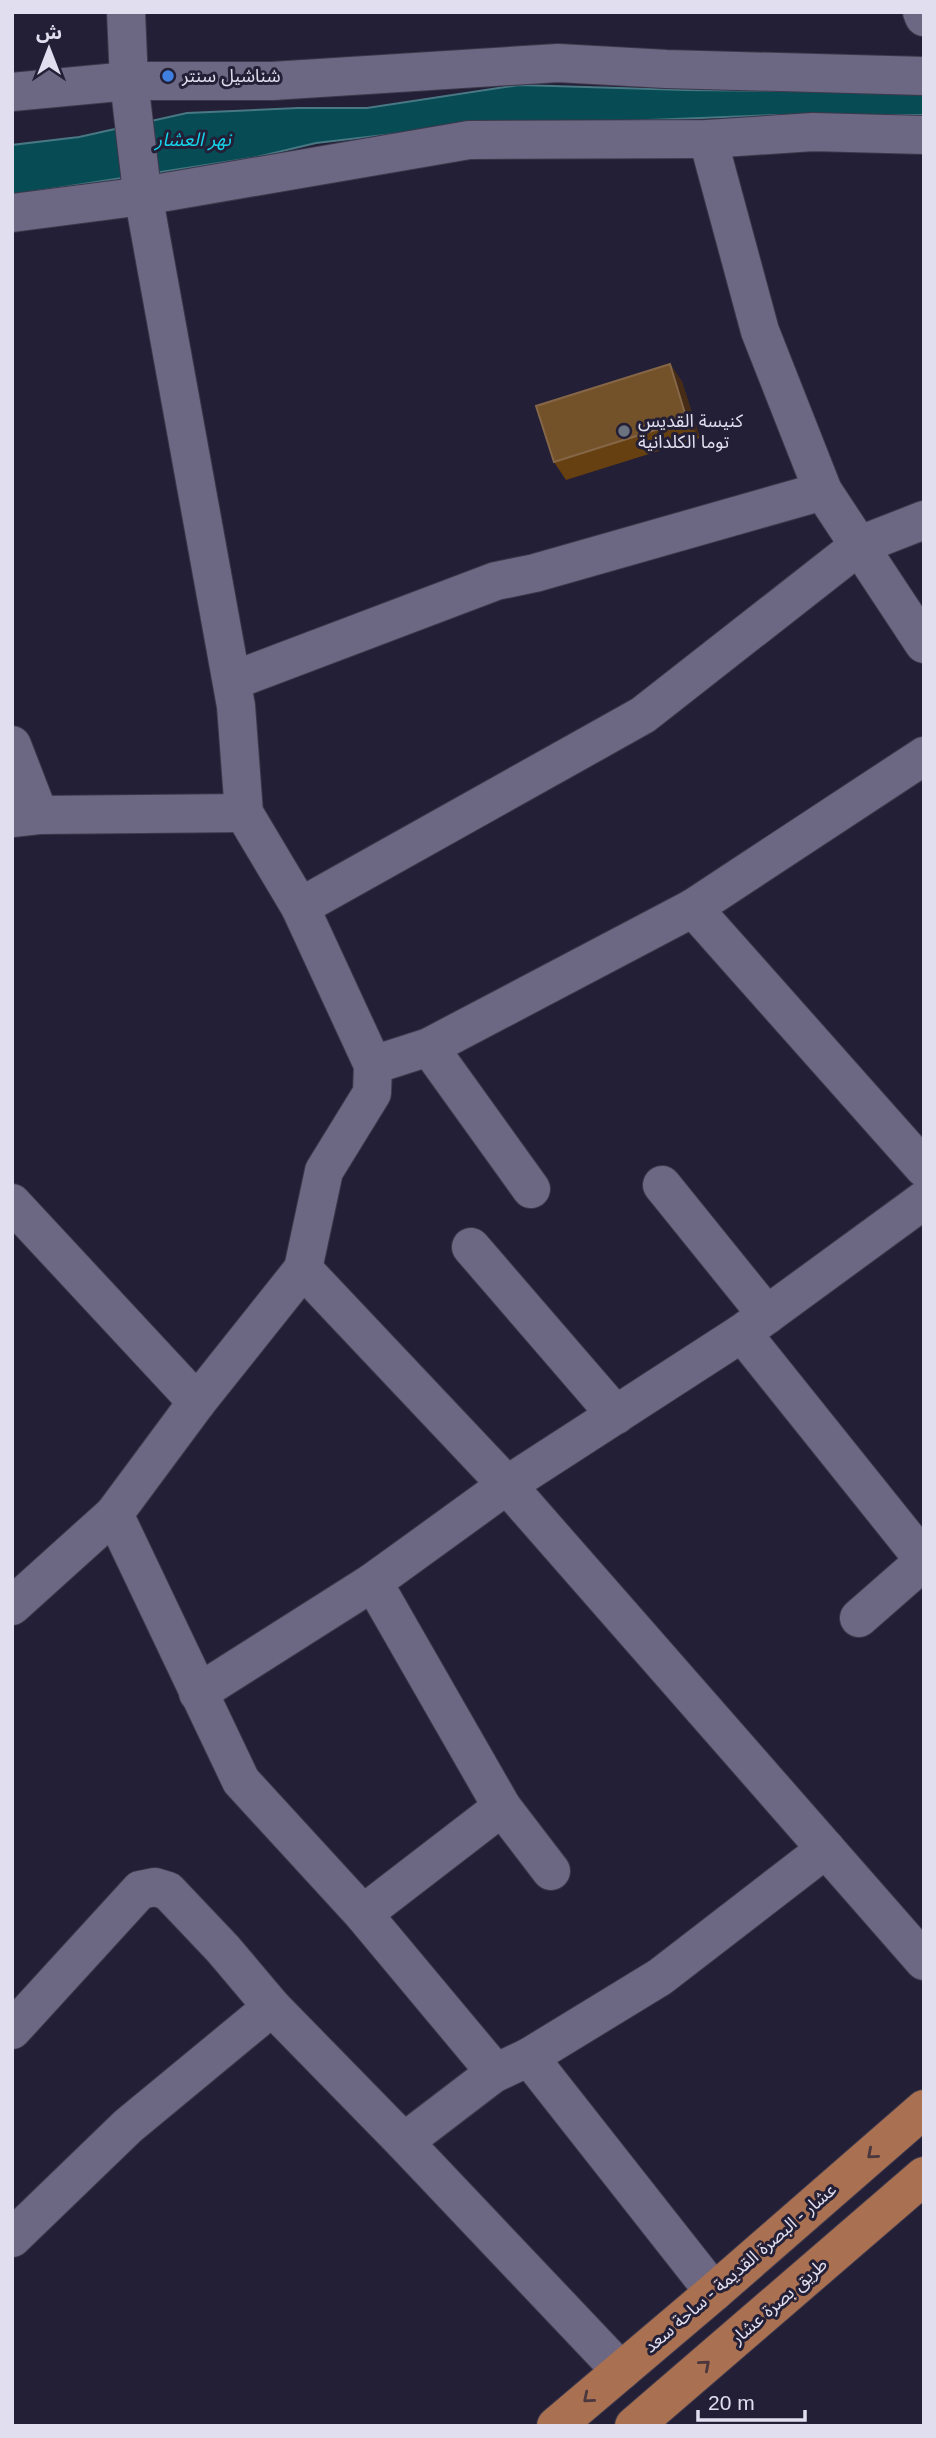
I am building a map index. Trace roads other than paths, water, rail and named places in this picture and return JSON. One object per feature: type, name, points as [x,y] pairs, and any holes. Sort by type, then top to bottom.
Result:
[{"type":"main road","name":"عشار - البصرة القديمة - ساحة سعد","points":[[556,2426],[924,2109]]},
{"type":"main road","name":"طريق بصرة عشار","points":[[634,2426],[924,2176]]},
{"type":"street","points":[[12,1606],[114,1514],[197,1402],[303,1269],[324,1171],[372,1093],[373,1065],[300,907],[244,813],[232,681],[142,190],[130,87],[126,12]]},
{"type":"street","points":[[922,12],[924,17]]},
{"type":"street","points":[[12,92],[558,63],[679,70],[924,76]]},
{"type":"street","points":[[12,213],[142,190],[468,140],[708,139],[813,132],[924,135]]},
{"type":"street","points":[[708,139],[760,331],[823,491],[924,644]]},
{"type":"street","points":[[232,681],[496,581],[535,573],[823,491]]},
{"type":"street","points":[[300,907],[643,715],[860,545],[924,520]]},
{"type":"street","points":[[12,745],[26,817],[244,813]]},
{"type":"street","points":[[373,1065],[429,1047],[693,908],[924,756]]},
{"type":"street","points":[[693,908],[924,1168]]},
{"type":"street","points":[[429,1047],[531,1189]]},
{"type":"street","points":[[662,1185],[754,1324],[924,1560],[859,1618]]},
{"type":"street","points":[[198,1693],[373,1581],[507,1485],[754,1324],[924,1199]]},
{"type":"street","points":[[12,1203],[197,1402]]},
{"type":"street","points":[[471,1247],[615,1415]]},
{"type":"street","points":[[303,1269],[507,1485],[924,1961]]},
{"type":"street","points":[[114,1514],[241,1781],[363,1914],[495,2072]]},
{"type":"street","points":[[373,1581],[502,1807],[551,1871]]},
{"type":"street","points":[[363,1914],[502,1807]]},
{"type":"street","points":[[404,2142],[495,2072],[529,2057],[660,1977],[826,1849]]},
{"type":"street","points":[[12,2030],[140,1890],[155,1887],[168,1891],[223,1949],[272,2007],[621,2371]]},
{"type":"street","points":[[12,2238],[128,2126],[272,2007]]},
{"type":"street","points":[[529,2057],[714,2292]]},
{"type":"water","name":"نهر العشار","points":[[519,85],[686,90],[924,92],[924,115],[776,115],[445,128],[316,143],[257,157],[12,195],[12,145],[79,137],[187,113],[367,108]]},
{"type":"place","name":"شناشيل سنتر","points":[[168,76]]},
{"type":"place","name":"كنيسة القديس توما الكلدانية","points":[[624,431]]}]
